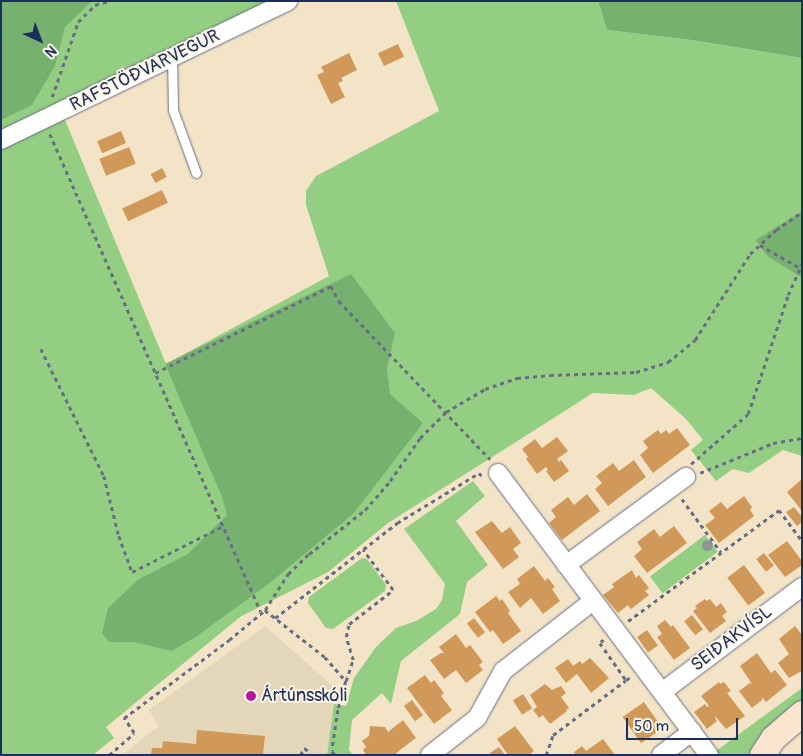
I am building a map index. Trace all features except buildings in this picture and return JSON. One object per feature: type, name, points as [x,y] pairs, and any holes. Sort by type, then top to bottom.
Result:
[{"type":"street","name":"RAFSTÖÐVARVEGUR","points":[[1,140],[288,1]]},
{"type":"street","points":[[492,476],[566,564],[709,755]]},
{"type":"street","points":[[566,564],[680,481]]},
{"type":"street","name":"SEIÐAKVÍSL","points":[[662,692],[802,587]]},
{"type":"street","points":[[430,755],[477,718],[502,671],[594,601]]},
{"type":"street","points":[[762,755],[773,738],[802,713]]},
{"type":"street","points":[[661,755],[692,732]]},
{"type":"lane","points":[[172,58],[173,110],[196,172]]},
{"type":"path","points":[[110,1],[95,5],[78,22],[64,66],[43,120],[261,612]]},
{"type":"path","points":[[109,755],[134,733],[124,718],[229,640],[265,610],[288,574],[309,554],[366,510],[390,481],[420,438],[446,412],[470,396],[517,378],[636,372],[668,362],[695,340],[746,259],[776,230],[802,212]]},
{"type":"path","points":[[680,481],[692,461],[748,414],[788,295],[801,267],[760,245]]},
{"type":"path","points":[[155,373],[331,286],[339,301],[492,461],[492,476],[479,473],[397,523],[275,618]]},
{"type":"path","points":[[41,349],[104,476],[119,536],[132,572],[223,526]]},
{"type":"path","points":[[680,481],[773,443],[802,438]]},
{"type":"path","points":[[680,481],[721,552]]},
{"type":"path","points":[[616,630],[779,510],[802,540]]},
{"type":"path","points":[[335,755],[332,751],[338,710],[353,660],[346,637],[349,624],[393,590],[363,550]]},
{"type":"path","points":[[265,610],[325,657],[346,681]]},
{"type":"path","points":[[546,755],[553,735],[626,680]]},
{"type":"path","points":[[300,755],[305,748],[311,755]]},
{"type":"shaded area","name":"Ártúnsskóli","points":[[265,626],[336,689],[327,755],[122,755],[159,726],[149,710]]},
{"type":"green space","points":[[1,1],[275,1],[1,133]]},
{"type":"green space","points":[[1,1],[92,1],[65,27],[55,66],[32,105],[1,120]]},
{"type":"green space","points":[[396,1],[598,1],[607,30],[691,40],[802,58],[802,211],[755,240],[768,257],[802,278],[802,456],[783,450],[749,473],[733,469],[716,481],[691,450],[703,440],[686,419],[651,388],[634,395],[593,393],[388,523],[328,572],[240,617],[106,727],[114,738],[93,755],[1,755],[1,145],[63,115],[166,364],[329,276],[306,205],[306,191],[316,176],[439,111]]},
{"type":"green space","points":[[598,1],[802,1],[802,58],[691,40],[607,30]]},
{"type":"green space","points":[[802,211],[802,278],[768,257],[755,240]]},
{"type":"green space","points":[[351,274],[395,333],[387,369],[390,394],[423,423],[354,513],[271,582],[197,636],[172,651],[133,642],[109,642],[102,633],[108,608],[139,579],[188,554],[227,515],[222,497],[165,364]]},
{"type":"green space","points":[[473,481],[485,496],[456,521],[488,565],[467,582],[460,614],[401,661],[391,704],[382,693],[352,720],[349,750],[353,755],[327,755],[334,704],[346,706],[354,678],[376,647],[396,628],[416,621],[436,609],[442,600],[445,584],[404,529]]},
{"type":"green space","points":[[705,535],[718,552],[663,593],[650,577]]},
{"type":"green space","points":[[362,558],[367,559],[386,585],[385,591],[333,629],[326,628],[308,603],[309,597]]},
{"type":"green space","points":[[802,688],[802,703],[753,746],[749,755],[718,755],[716,751]]},
{"type":"place","name":"Ártúnsskóli","points":[[251,696]]}]
